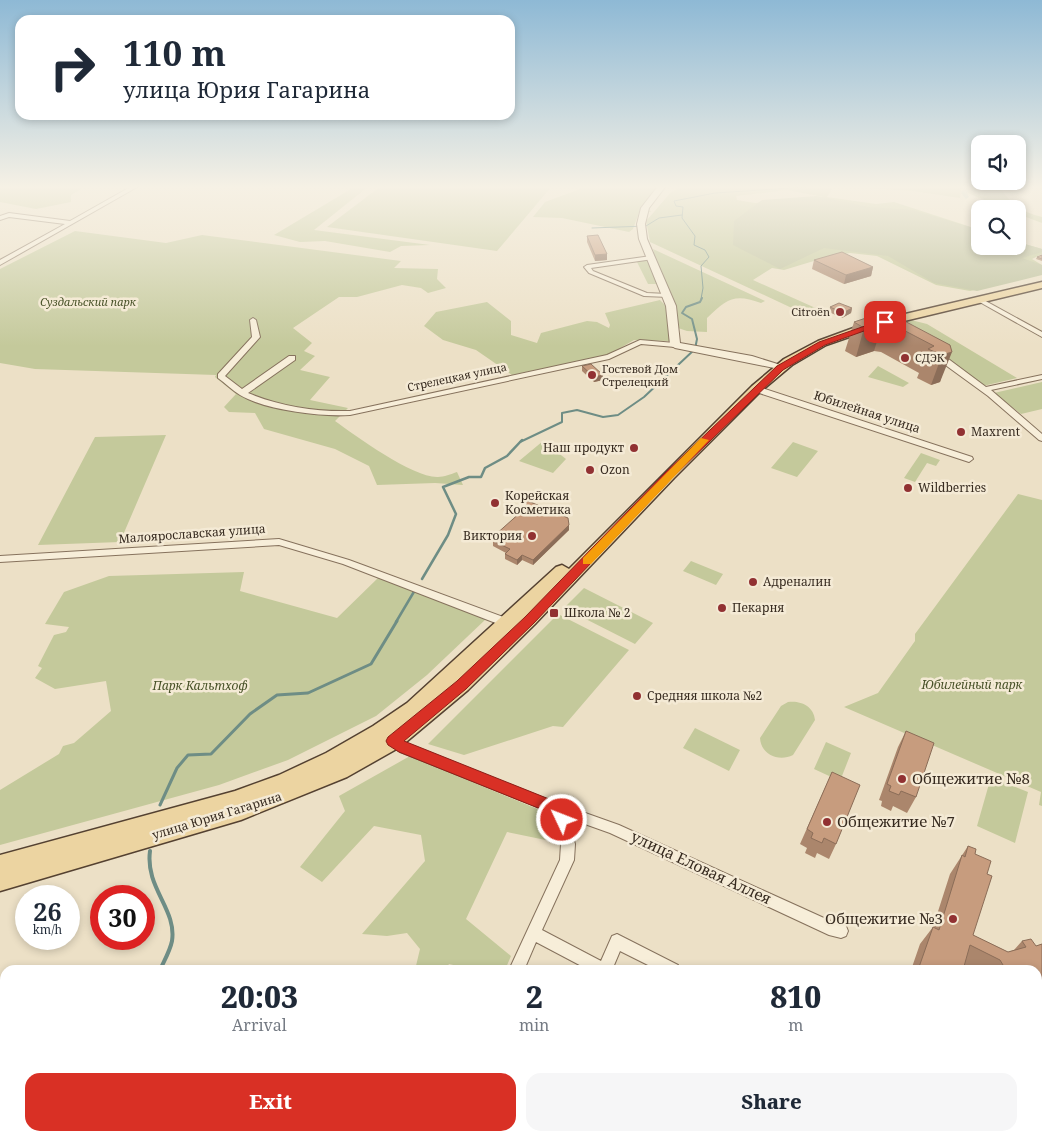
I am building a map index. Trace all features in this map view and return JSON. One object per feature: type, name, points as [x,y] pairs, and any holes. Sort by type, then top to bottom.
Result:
[{"type":"main road","name":"улица Юрия Гагарина","points":[[0,880],[241,811],[340,771],[461,685],[552,581],[747,383],[775,366],[822,343],[882,320],[1042,281]]},
{"type":"main road","name":"улица Юрия Гагарина","points":[[882,320],[1042,285]]},
{"type":"main road","name":"улица Юрия Гагарина","points":[[514,626],[574,575],[641,503],[756,389],[775,366]]},
{"type":"main road","name":"улица Юрия Гагарина","points":[[0,865],[235,800],[286,782],[387,737]]},
{"type":"street","points":[[0,263],[42,239]]},
{"type":"street","points":[[645,239],[673,316],[675,345]]},
{"type":"street","points":[[652,258],[587,267],[591,272],[646,295],[667,296]]},
{"type":"street","points":[[978,299],[1042,335]]},
{"type":"street","name":"Стрелецкая улица","points":[[253,320],[256,337],[221,376],[242,393],[255,399],[334,413],[350,413],[609,357],[640,342],[675,345],[775,366]]},
{"type":"street","points":[[882,320],[899,330]]},
{"type":"street","points":[[929,349],[985,390],[1042,438]]},
{"type":"street","points":[[242,393],[292,358]]},
{"type":"street","points":[[985,390],[1042,377]]},
{"type":"street","name":"Юбилейная улица","points":[[756,389],[970,459]]},
{"type":"street","name":"Малоярославская улица","points":[[0,559],[279,542],[346,562],[514,626]]},
{"type":"street","name":"улица Еловая Аллея","points":[[387,737],[404,748],[559,810],[614,829],[834,930],[841,930]]},
{"type":"street","points":[[518,965],[568,860],[568,844],[559,810]]},
{"type":"street","points":[[534,933],[595,965]]},
{"type":"street","points":[[606,965],[617,940],[664,965]]},
{"type":"green space","name":"Суздальский парк","points":[[59,239],[138,239],[166,243],[183,239],[235,239],[401,261],[394,268],[438,269],[437,279],[446,288],[428,293],[421,288],[402,285],[357,297],[339,297],[293,328],[312,343],[304,351],[315,356],[300,370],[330,377],[310,400],[348,408],[335,421],[370,446],[400,464],[414,471],[440,477],[457,472],[463,485],[435,483],[377,485],[369,466],[335,449],[264,429],[255,413],[229,412],[224,407],[236,394],[215,377],[216,375],[35,369],[0,363],[0,269]]},
{"type":"green space","points":[[290,239],[386,239],[430,245],[401,246],[390,252],[325,241],[300,242]]},
{"type":"green space","points":[[414,239],[507,239],[497,251]]},
{"type":"green space","points":[[649,239],[971,239],[971,255],[1026,255],[1026,244],[1042,249],[1042,254],[1032,259],[1042,265],[1042,274],[970,291],[936,285],[877,256],[850,253],[827,257],[784,270],[772,268],[753,280],[820,310],[813,312],[794,309],[650,242]]},
{"type":"green space","points":[[733,239],[971,239],[971,255],[1026,255],[1026,244],[1042,249],[1042,252],[1022,258],[1042,265],[1042,275],[977,291],[934,283],[888,256],[824,248],[780,269],[733,245]]},
{"type":"green space","points":[[653,249],[765,301],[761,303],[737,298],[726,302],[707,318],[707,332],[687,331],[678,328],[678,317],[666,284],[648,284],[637,262],[655,257]]},
{"type":"green space","points":[[660,300],[666,306],[669,317],[669,341],[634,340],[608,355],[512,375],[476,350],[443,340],[424,326],[436,312],[487,302],[511,321],[511,335],[537,343],[541,333],[587,321],[597,322],[609,328],[610,325],[605,313]]},
{"type":"green space","points":[[911,320],[927,324],[1017,378],[983,386],[898,323]]},
{"type":"green space","points":[[878,366],[909,383],[903,387],[868,377]]},
{"type":"green space","points":[[1042,382],[1042,409],[1021,414],[994,393]]},
{"type":"green space","points":[[166,435],[120,542],[38,545],[95,437]]},
{"type":"green space","points":[[543,441],[566,459],[553,473],[519,461]]},
{"type":"green space","points":[[793,442],[818,451],[797,477],[771,468]]},
{"type":"green space","points":[[921,453],[940,460],[936,466],[927,463],[915,482],[904,478]]},
{"type":"green space","name":"Юбилейный парк","points":[[1018,494],[1042,500],[1042,806],[1039,805],[1041,792],[844,707],[878,693],[915,641],[915,634]]},
{"type":"green space","points":[[691,561],[723,574],[716,585],[683,571]]},
{"type":"green space","name":"Парк Кальтхоф","points":[[244,572],[240,591],[337,618],[379,577],[486,619],[427,675],[376,716],[288,760],[219,785],[0,845],[0,790],[59,754],[63,746],[74,743],[111,711],[106,681],[55,689],[35,678],[42,668],[38,666],[54,635],[66,632],[69,627],[45,624],[64,592],[109,576]]},
{"type":"green space","points":[[584,588],[653,623],[635,644],[564,608]]},
{"type":"green space","points":[[558,614],[629,650],[563,727],[553,726],[464,755],[428,744]]},
{"type":"green space","points":[[788,702],[806,705],[812,711],[815,720],[793,755],[782,758],[772,756],[764,749],[760,738],[781,706]]},
{"type":"green space","points":[[695,728],[740,750],[729,771],[683,748]]},
{"type":"green space","points":[[826,742],[851,753],[840,781],[814,769]]},
{"type":"green space","points":[[410,756],[554,816],[560,843],[507,832],[466,919],[511,956],[507,965],[416,965],[420,949],[407,933],[387,936],[362,934],[425,861],[421,835],[374,826],[322,882],[300,867],[345,811],[339,796]]},
{"type":"green space","points":[[991,777],[1028,792],[1015,843],[977,826]]},
{"type":"building","points":[[588,239],[600,239],[607,254],[595,255]]},
{"type":"building","points":[[842,252],[873,267],[846,275],[814,260]]},
{"type":"building","points":[[839,303],[852,308],[843,313],[830,307]]},
{"type":"building","points":[[878,314],[895,316],[950,345],[952,352],[942,355],[928,349],[934,346],[890,323],[883,322],[864,328],[854,322]]},
{"type":"building","points":[[591,364],[603,375],[594,377],[582,366]]},
{"type":"building","name":"Виктория","points":[[528,501],[568,518],[569,525],[533,560],[522,555],[517,560],[505,554],[510,549],[493,541],[494,536],[522,511],[518,509]]},
{"type":"building","name":"Общежитие №8","points":[[906,731],[934,743],[916,797],[901,791],[899,795],[889,791],[891,786],[887,784]]},
{"type":"building","name":"Общежитие №7","points":[[832,772],[860,785],[836,844],[824,838],[822,843],[811,838],[813,833],[807,829]]},
{"type":"building","points":[[968,846],[976,849],[975,854],[991,861],[987,874],[992,876],[973,935],[1008,952],[1026,947],[1022,941],[1031,939],[1036,946],[1042,944],[1042,965],[1003,965],[1000,960],[970,945],[964,965],[920,965],[933,927],[939,930],[962,855],[965,857]]},
{"type":"waterway","points":[[695,239],[694,245],[705,250],[709,257],[701,266],[703,288],[701,299]]},
{"type":"waterway","points":[[520,442],[562,422],[562,413],[577,410],[603,417],[618,415],[644,397],[695,349],[697,339],[692,319],[682,313],[686,307],[700,302],[702,298]]},
{"type":"waterway","points":[[422,579],[448,535],[456,514],[443,487],[469,477],[481,477],[485,468],[507,456],[520,442]]},
{"type":"waterway","points":[[396,622],[415,590]]},
{"type":"waterway","points":[[160,805],[177,768],[188,755],[211,754],[250,714],[277,695],[308,693],[371,664],[397,621]]},
{"type":"waterway","points":[[150,851],[152,876],[166,908],[172,929],[171,945],[162,965]]},
{"type":"slow traffic","points":[[587,561],[641,503],[705,440]]},
{"type":"place","name":"Citroën","points":[[840,312]]},
{"type":"place","name":"СДЭК","points":[[905,358]]},
{"type":"place","name":"Гостевой Дом Стрелецкий","points":[[592,375]]},
{"type":"place","name":"Maxrent","points":[[961,432]]},
{"type":"place","name":"Наш продукт","points":[[634,448]]},
{"type":"place","name":"Ozon","points":[[590,470]]},
{"type":"place","name":"Wildberries","points":[[908,488]]},
{"type":"place","name":"Корейская Косметика","points":[[495,503]]},
{"type":"place","name":"Виктория","points":[[532,536]]},
{"type":"place","name":"Адреналин","points":[[753,582]]},
{"type":"place","name":"Пекарня","points":[[722,608]]},
{"type":"place","name":"Школа № 2","points":[[554,613]]},
{"type":"place","name":"Средняя школа №2","points":[[637,696]]},
{"type":"place","name":"Общежитие №8","points":[[902,779]]},
{"type":"place","name":"Общежитие №7","points":[[827,822]]},
{"type":"place","name":"Общежитие №3","points":[[953,919]]},
{"type":"route","points":[[562,820],[559,810],[404,748],[393,741],[426,716],[461,685],[529,620],[668,475],[780,368],[822,343],[862,328],[885,322]]}]
